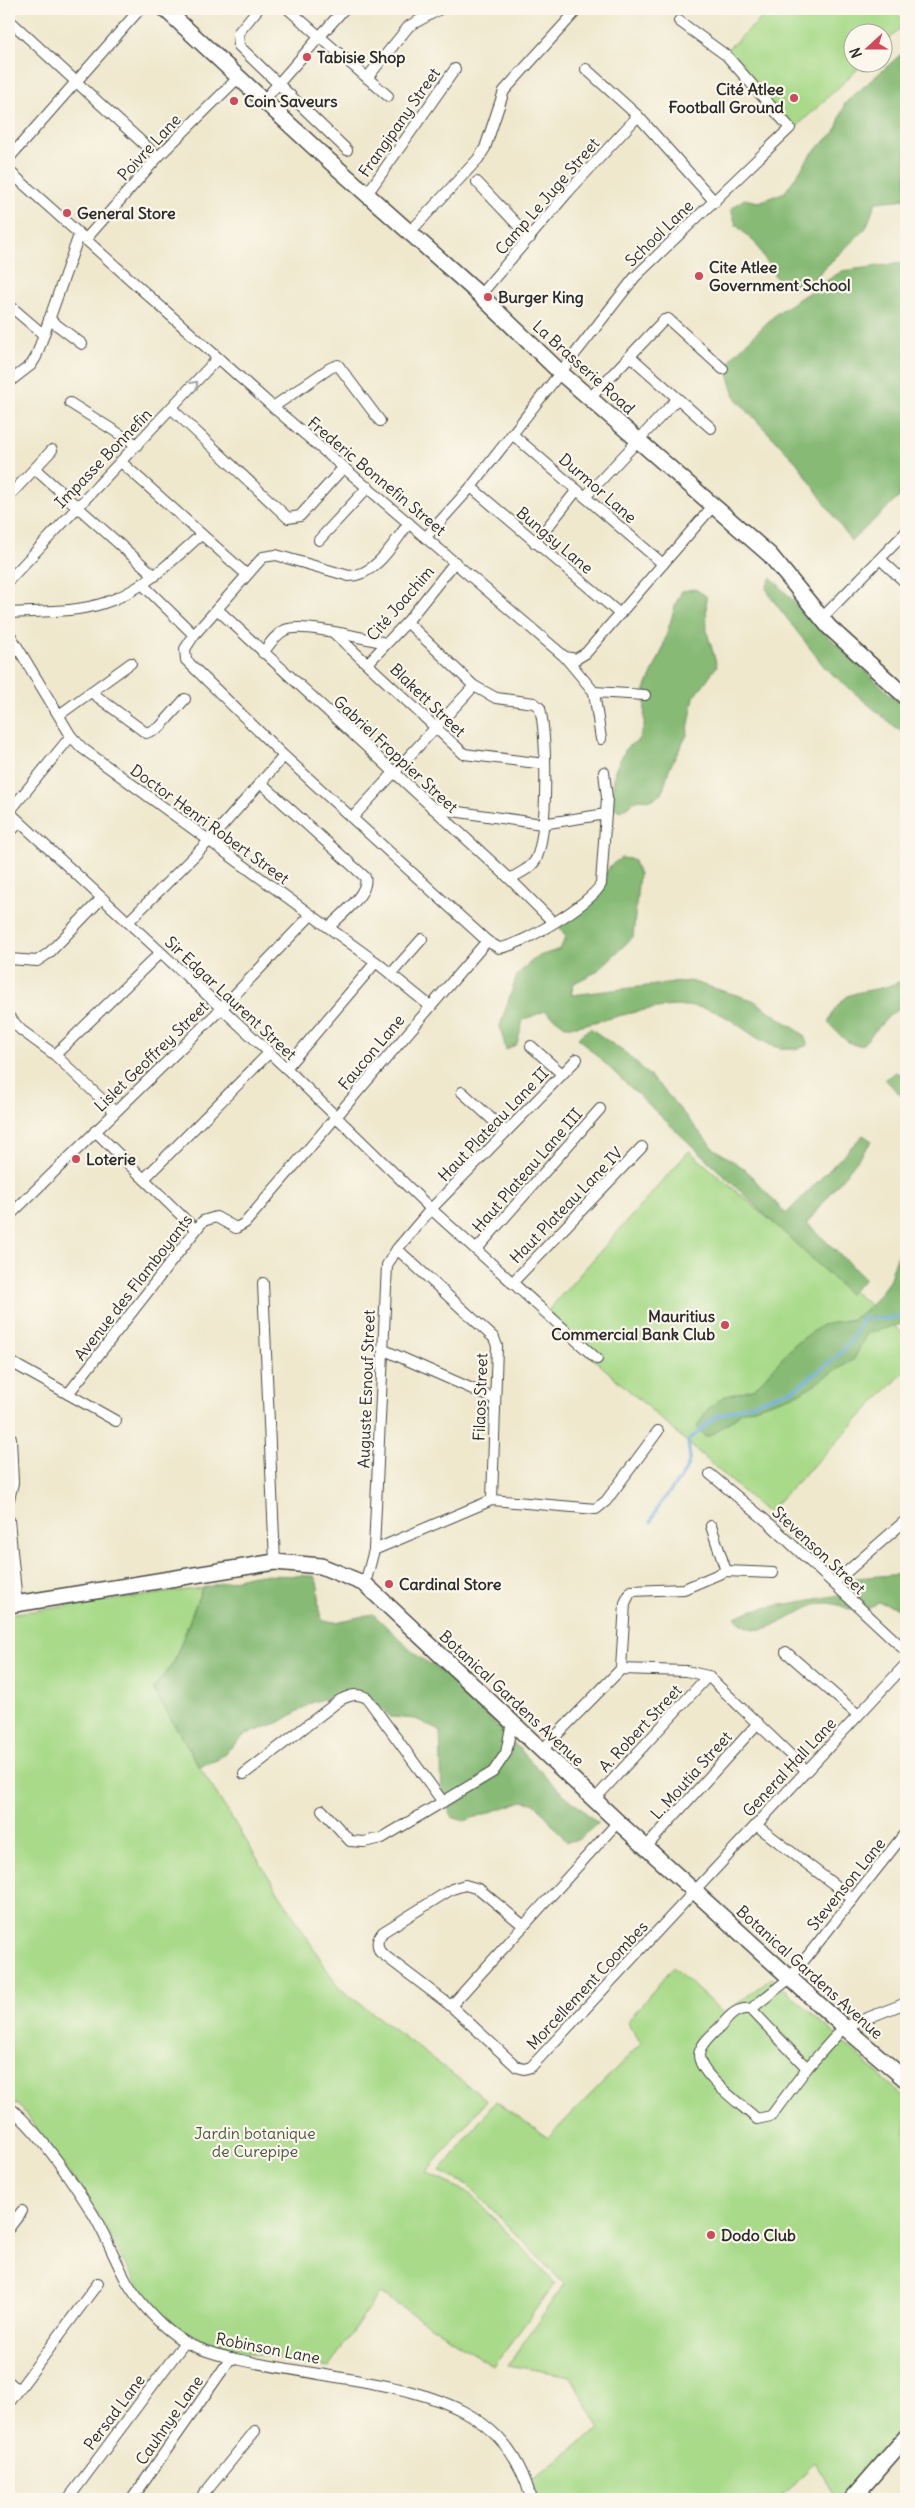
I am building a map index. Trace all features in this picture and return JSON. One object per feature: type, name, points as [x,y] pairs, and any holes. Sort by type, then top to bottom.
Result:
[{"type":"street","points":[[9,158],[140,9]]},
{"type":"street","points":[[258,9],[240,28],[237,40],[243,52],[347,150]]},
{"type":"street","points":[[288,9],[388,96]]},
{"type":"street","points":[[264,100],[344,9]]},
{"type":"street","points":[[367,78],[409,26],[440,9]]},
{"type":"street","points":[[410,232],[478,159],[485,148],[504,91],[578,9]]},
{"type":"street","name":"La Brasserie Road","points":[[169,10],[264,100],[480,295],[562,374],[639,439],[770,556],[822,619],[906,697]]},
{"type":"street","points":[[9,20],[74,83],[158,157]]},
{"type":"street","name":"School Lane","points":[[426,537],[471,487],[562,374],[635,277],[700,213],[715,202],[790,126],[727,56],[679,21]]},
{"type":"street","name":"Frangipany Street","points":[[367,194],[455,68]]},
{"type":"street","points":[[586,69],[638,116],[715,202]]},
{"type":"street","name":"Poivre Lane","points":[[82,237],[158,157],[239,77]]},
{"type":"street","name":"Camp Le Juge Street","points":[[480,295],[568,192],[638,116]]},
{"type":"street","name":"Frederic Bonnefin Street","points":[[9,171],[273,407],[565,657],[594,692]]},
{"type":"street","points":[[477,182],[530,238]]},
{"type":"street","points":[[9,382],[31,365],[82,237]]},
{"type":"street","points":[[9,305],[44,336]]},
{"type":"street","points":[[49,319],[82,344]]},
{"type":"street","points":[[590,398],[631,357],[664,320],[668,319],[723,369]]},
{"type":"street","points":[[631,357],[711,428]]},
{"type":"street","name":"Impasse Bonnefin","points":[[9,580],[76,506],[172,409],[218,358]]},
{"type":"street","points":[[273,407],[330,368],[338,365],[380,421]]},
{"type":"street","points":[[585,497],[677,399]]},
{"type":"street","points":[[70,403],[137,445]]},
{"type":"street","points":[[172,409],[288,518],[300,516],[344,467]]},
{"type":"street","name":"Durmor Lane","points":[[512,434],[664,564]]},
{"type":"street","points":[[9,496],[52,450]]},
{"type":"street","points":[[121,462],[246,574]]},
{"type":"street","points":[[35,469],[155,576]]},
{"type":"street","points":[[319,540],[368,487]]},
{"type":"street","name":"Bungsy Lane","points":[[471,487],[534,543],[620,614]]},
{"type":"street","points":[[534,543],[577,490]]},
{"type":"street","points":[[565,657],[576,658],[586,653],[713,506]]},
{"type":"street","points":[[409,523],[373,567],[359,576],[349,576],[297,560],[269,555],[263,557],[194,635],[185,649],[186,660],[284,756],[493,946],[505,948],[553,922],[591,898],[601,884],[606,814],[604,772]]},
{"type":"street","points":[[9,613],[85,607],[104,603],[155,576],[201,534]]},
{"type":"street","points":[[822,619],[905,535]]},
{"type":"street","points":[[880,559],[906,583]]},
{"type":"street","name":"Cité Joachim","points":[[368,663],[407,622],[455,562]]},
{"type":"street","points":[[142,584],[194,635]]},
{"type":"street","name":"Gabriel Froppier Street","points":[[217,609],[510,879],[553,922]]},
{"type":"street","points":[[407,622],[474,686],[496,698],[534,703],[540,708],[545,764],[542,824],[537,858],[532,865],[510,879]]},
{"type":"street","points":[[263,652],[278,635],[287,629],[303,628],[334,632],[386,643]]},
{"type":"street","name":"Blakett Street","points":[[334,632],[434,728],[464,754],[545,764]]},
{"type":"street","name":"Doctor Henri Robert Street","points":[[9,633],[71,736],[95,759],[329,927],[430,1006]]},
{"type":"street","points":[[59,714],[131,662]]},
{"type":"street","points":[[353,817],[392,772],[474,686]]},
{"type":"street","points":[[91,692],[146,733],[159,728],[185,699]]},
{"type":"street","points":[[601,739],[594,692],[645,695]]},
{"type":"street","points":[[9,812],[71,736]]},
{"type":"street","points":[[128,922],[209,841],[284,756]]},
{"type":"street","points":[[260,782],[364,877],[366,882],[364,891],[329,927]]},
{"type":"street","points":[[432,808],[542,824],[606,814]]},
{"type":"street","name":"Sir Edgar Laurent Street","points":[[9,812],[286,1068],[431,1209],[597,1359]]},
{"type":"street","points":[[9,833],[20,822]]},
{"type":"street","points":[[9,959],[37,961],[49,953],[102,898]]},
{"type":"street","name":"Lislet Geoffrey Street","points":[[9,1216],[114,1111],[221,1009],[311,915]]},
{"type":"street","points":[[391,974],[422,939]]},
{"type":"street","points":[[430,1006],[487,941]]},
{"type":"street","points":[[55,1055],[160,953]]},
{"type":"street","points":[[286,1068],[376,962]]},
{"type":"street","name":"Faucon Lane","points":[[336,1117],[430,1006]]},
{"type":"street","points":[[9,1017],[21,1030],[55,1055],[114,1111]]},
{"type":"street","points":[[531,1046],[562,1074]]},
{"type":"street","points":[[144,1179],[269,1053]]},
{"type":"street","name":"Haut Plateau Lane II","points":[[431,1209],[577,1059]]},
{"type":"street","points":[[462,1092],[506,1132]]},
{"type":"street","name":"Haut Plateau Lane III","points":[[476,1250],[600,1109]]},
{"type":"street","name":"Avenue des Flamboyants","points":[[68,1394],[203,1221],[216,1217],[228,1226],[236,1228],[245,1223],[336,1117]]},
{"type":"street","points":[[95,1131],[196,1230]]},
{"type":"street","name":"Haut Plateau Lane IV","points":[[512,1283],[642,1147]]},
{"type":"street","name":"Auguste Esnouf Street","points":[[365,1584],[374,1550],[387,1265],[397,1249],[431,1209]]},
{"type":"street","name":"Filaos Street","points":[[397,1249],[494,1338],[498,1356],[492,1500]]},
{"type":"street","points":[[263,1284],[276,1562]]},
{"type":"street","points":[[382,1349],[495,1399]]},
{"type":"street","points":[[9,1361],[116,1421]]},
{"type":"street","points":[[374,1550],[492,1500],[596,1509],[606,1500],[658,1430]]},
{"type":"street","points":[[9,1499],[13,1483],[11,1438]]},
{"type":"street","name":"Stevenson Street","points":[[710,1474],[770,1524],[906,1651]]},
{"type":"street","points":[[9,1520],[13,1604]]},
{"type":"street","points":[[834,1583],[906,1520]]},
{"type":"street","points":[[711,1526],[726,1571]]},
{"type":"street","name":"Botanical Gardens Avenue","points":[[13,1604],[276,1562],[321,1566],[365,1584],[594,1800],[647,1846],[844,2027],[906,2080]]},
{"type":"street","points":[[542,1750],[621,1669],[625,1603],[631,1591],[684,1589],[726,1571],[772,1573]]},
{"type":"street","points":[[786,1652],[858,1715]]},
{"type":"street","name":"General Hall Lane","points":[[695,1891],[906,1664]]},
{"type":"street","points":[[621,1669],[686,1671],[708,1676],[806,1770]]},
{"type":"street","name":"A. Robert Street","points":[[594,1800],[708,1676]]},
{"type":"street","points":[[244,1774],[340,1700],[350,1695],[359,1695],[367,1698],[443,1802]]},
{"type":"street","points":[[322,1810],[350,1841],[364,1842],[382,1838],[493,1772],[501,1763],[506,1753],[512,1722]]},
{"type":"street","name":"L. Moutia Street","points":[[647,1846],[758,1723]]},
{"type":"street","points":[[451,2006],[618,1822]]},
{"type":"street","points":[[756,1825],[853,1898]]},
{"type":"street","name":"Stevenson Lane","points":[[807,2068],[771,2116],[757,2119],[704,2071],[699,2055],[702,2046],[734,2012],[744,2008],[751,2009],[790,1978],[906,1832]]},
{"type":"street","name":"Morcellement Coombes","points":[[524,1926],[479,1889],[465,1885],[452,1889],[383,1932],[378,1938],[377,1946],[380,1952],[451,2006],[517,2067],[524,2070],[531,2067],[695,1891]]},
{"type":"street","points":[[751,2009],[807,2068],[844,2027],[906,2003]]},
{"type":"street","name":"Robinson Lane","points":[[9,2107],[49,2152],[93,2215],[128,2284],[160,2322],[185,2342],[211,2353],[231,2358],[400,2388],[430,2396],[456,2407],[500,2438],[516,2461],[531,2499]]},
{"type":"street","points":[[9,2228],[22,2211]]},
{"type":"street","points":[[9,2402],[98,2283]]},
{"type":"street","name":"Persad Lane","points":[[68,2499],[185,2342]]},
{"type":"street","name":"Cauhnye Lane","points":[[132,2499],[231,2358]]},
{"type":"street","points":[[9,2382],[18,2390]]},
{"type":"street","points":[[200,2499],[255,2431]]},
{"type":"street","points":[[861,2495],[906,2437]]},
{"type":"green space","name":"Cité Atlee Football Ground","points":[[772,9],[893,9],[906,23],[892,36],[892,22],[842,22],[842,72],[854,72],[790,133],[724,52]]},
{"type":"green space","points":[[906,50],[906,199],[876,202],[866,228],[805,287],[791,287],[778,281],[756,244],[736,225],[731,209],[744,199],[759,202],[785,192],[812,153],[835,132],[845,103],[881,72],[892,72],[892,62]]},
{"type":"green space","points":[[906,260],[906,491],[851,541],[797,463],[736,399],[727,370],[733,356],[777,313],[842,271],[901,263]]},
{"type":"green space","points":[[771,577],[814,623],[906,709],[906,736],[826,669],[772,599],[766,588]]},
{"type":"green space","points":[[695,589],[706,596],[707,632],[717,666],[694,697],[687,735],[669,769],[662,794],[651,800],[639,799],[620,811],[615,808],[612,796],[615,770],[627,747],[638,740],[644,728],[645,689],[661,653],[676,603],[682,591]]},
{"type":"green space","points":[[621,858],[633,859],[639,874],[633,937],[596,972],[574,983],[571,995],[690,981],[753,1000],[803,1034],[808,1045],[795,1049],[783,1049],[760,1039],[716,1012],[700,1007],[683,1006],[647,1010],[577,1026],[565,1026],[545,1011],[523,1020],[517,1044],[506,1050],[500,1026],[517,975],[536,957],[560,949],[566,937],[559,926],[596,890],[610,866]]},
{"type":"green space","points":[[906,978],[906,1003],[889,1016],[862,1045],[848,1042],[828,1023],[837,1007],[850,995],[885,987]]},
{"type":"green space","points":[[590,1028],[628,1055],[662,1088],[713,1148],[745,1169],[786,1214],[863,1135],[872,1141],[807,1223],[865,1279],[849,1294],[578,1038]]},
{"type":"green space","points":[[896,1072],[906,1077],[906,1101],[885,1079]]},
{"type":"green space","name":"Mauritius Commercial Bank Club","points":[[689,1151],[906,1336],[906,1370],[767,1513],[544,1315]]},
{"type":"green space","points":[[906,1245],[906,1323],[867,1333],[854,1359],[802,1392],[742,1412],[712,1435],[705,1437],[697,1427],[707,1410],[723,1397],[755,1388],[795,1344],[822,1325],[852,1319],[869,1308],[889,1281],[899,1250]]},
{"type":"green space","points":[[906,1570],[906,1610],[878,1602],[870,1608],[862,1610],[855,1610],[835,1604],[819,1604],[776,1625],[754,1629],[744,1626],[735,1617],[753,1610],[851,1593],[850,1582],[856,1578],[902,1574]]},
{"type":"green space","points":[[253,1575],[314,1576],[317,1582],[319,1608],[323,1621],[336,1622],[373,1614],[419,1657],[450,1677],[560,1791],[598,1823],[579,1839],[567,1842],[536,1804],[523,1801],[464,1821],[452,1817],[442,1794],[440,1731],[416,1719],[391,1717],[363,1693],[350,1691],[313,1702],[280,1722],[245,1735],[217,1760],[199,1766],[153,1689],[174,1662],[202,1588]]},
{"type":"green space","name":"Jardin botanique de Curepipe","points":[[202,1588],[174,1662],[153,1689],[199,1766],[338,1987],[487,2100],[426,2172],[471,2194],[555,2283],[494,2366],[379,2293],[329,2367],[245,2352],[196,2336],[176,2325],[160,2312],[146,2296],[134,2279],[91,2204],[20,2106],[9,2100],[9,1614]]},
{"type":"green space","name":"Dodo Club","points":[[673,1967],[724,2014],[772,1977],[906,2099],[906,2423],[841,2499],[835,2499],[815,2462],[780,2499],[731,2499],[730,2496],[677,2499],[536,2499],[532,2479],[600,2429],[571,2376],[508,2365],[564,2284],[468,2185],[440,2171],[496,2101],[548,2138],[641,2043],[627,2022]]},
{"type":"waterway","points":[[651,1522],[659,1505],[687,1468],[690,1456],[688,1441],[715,1417],[796,1388],[837,1357],[852,1339],[863,1318],[891,1318],[897,1317],[906,1311]]},
{"type":"place","name":"Tabisie Shop","points":[[307,57]]},
{"type":"place","name":"Cité Atlee Football Ground","points":[[794,98]]},
{"type":"place","name":"Coin Saveurs","points":[[234,101]]},
{"type":"place","name":"General Store","points":[[67,213]]},
{"type":"place","name":"Cite Atlee Government School","points":[[699,276]]},
{"type":"place","name":"Burger King","points":[[488,297]]},
{"type":"place","name":"Loterie","points":[[76,1159]]},
{"type":"place","name":"Mauritius Commercial Bank Club","points":[[725,1325]]},
{"type":"place","name":"Cardinal Store","points":[[389,1584]]},
{"type":"place","name":"Dodo Club","points":[[711,2235]]}]
